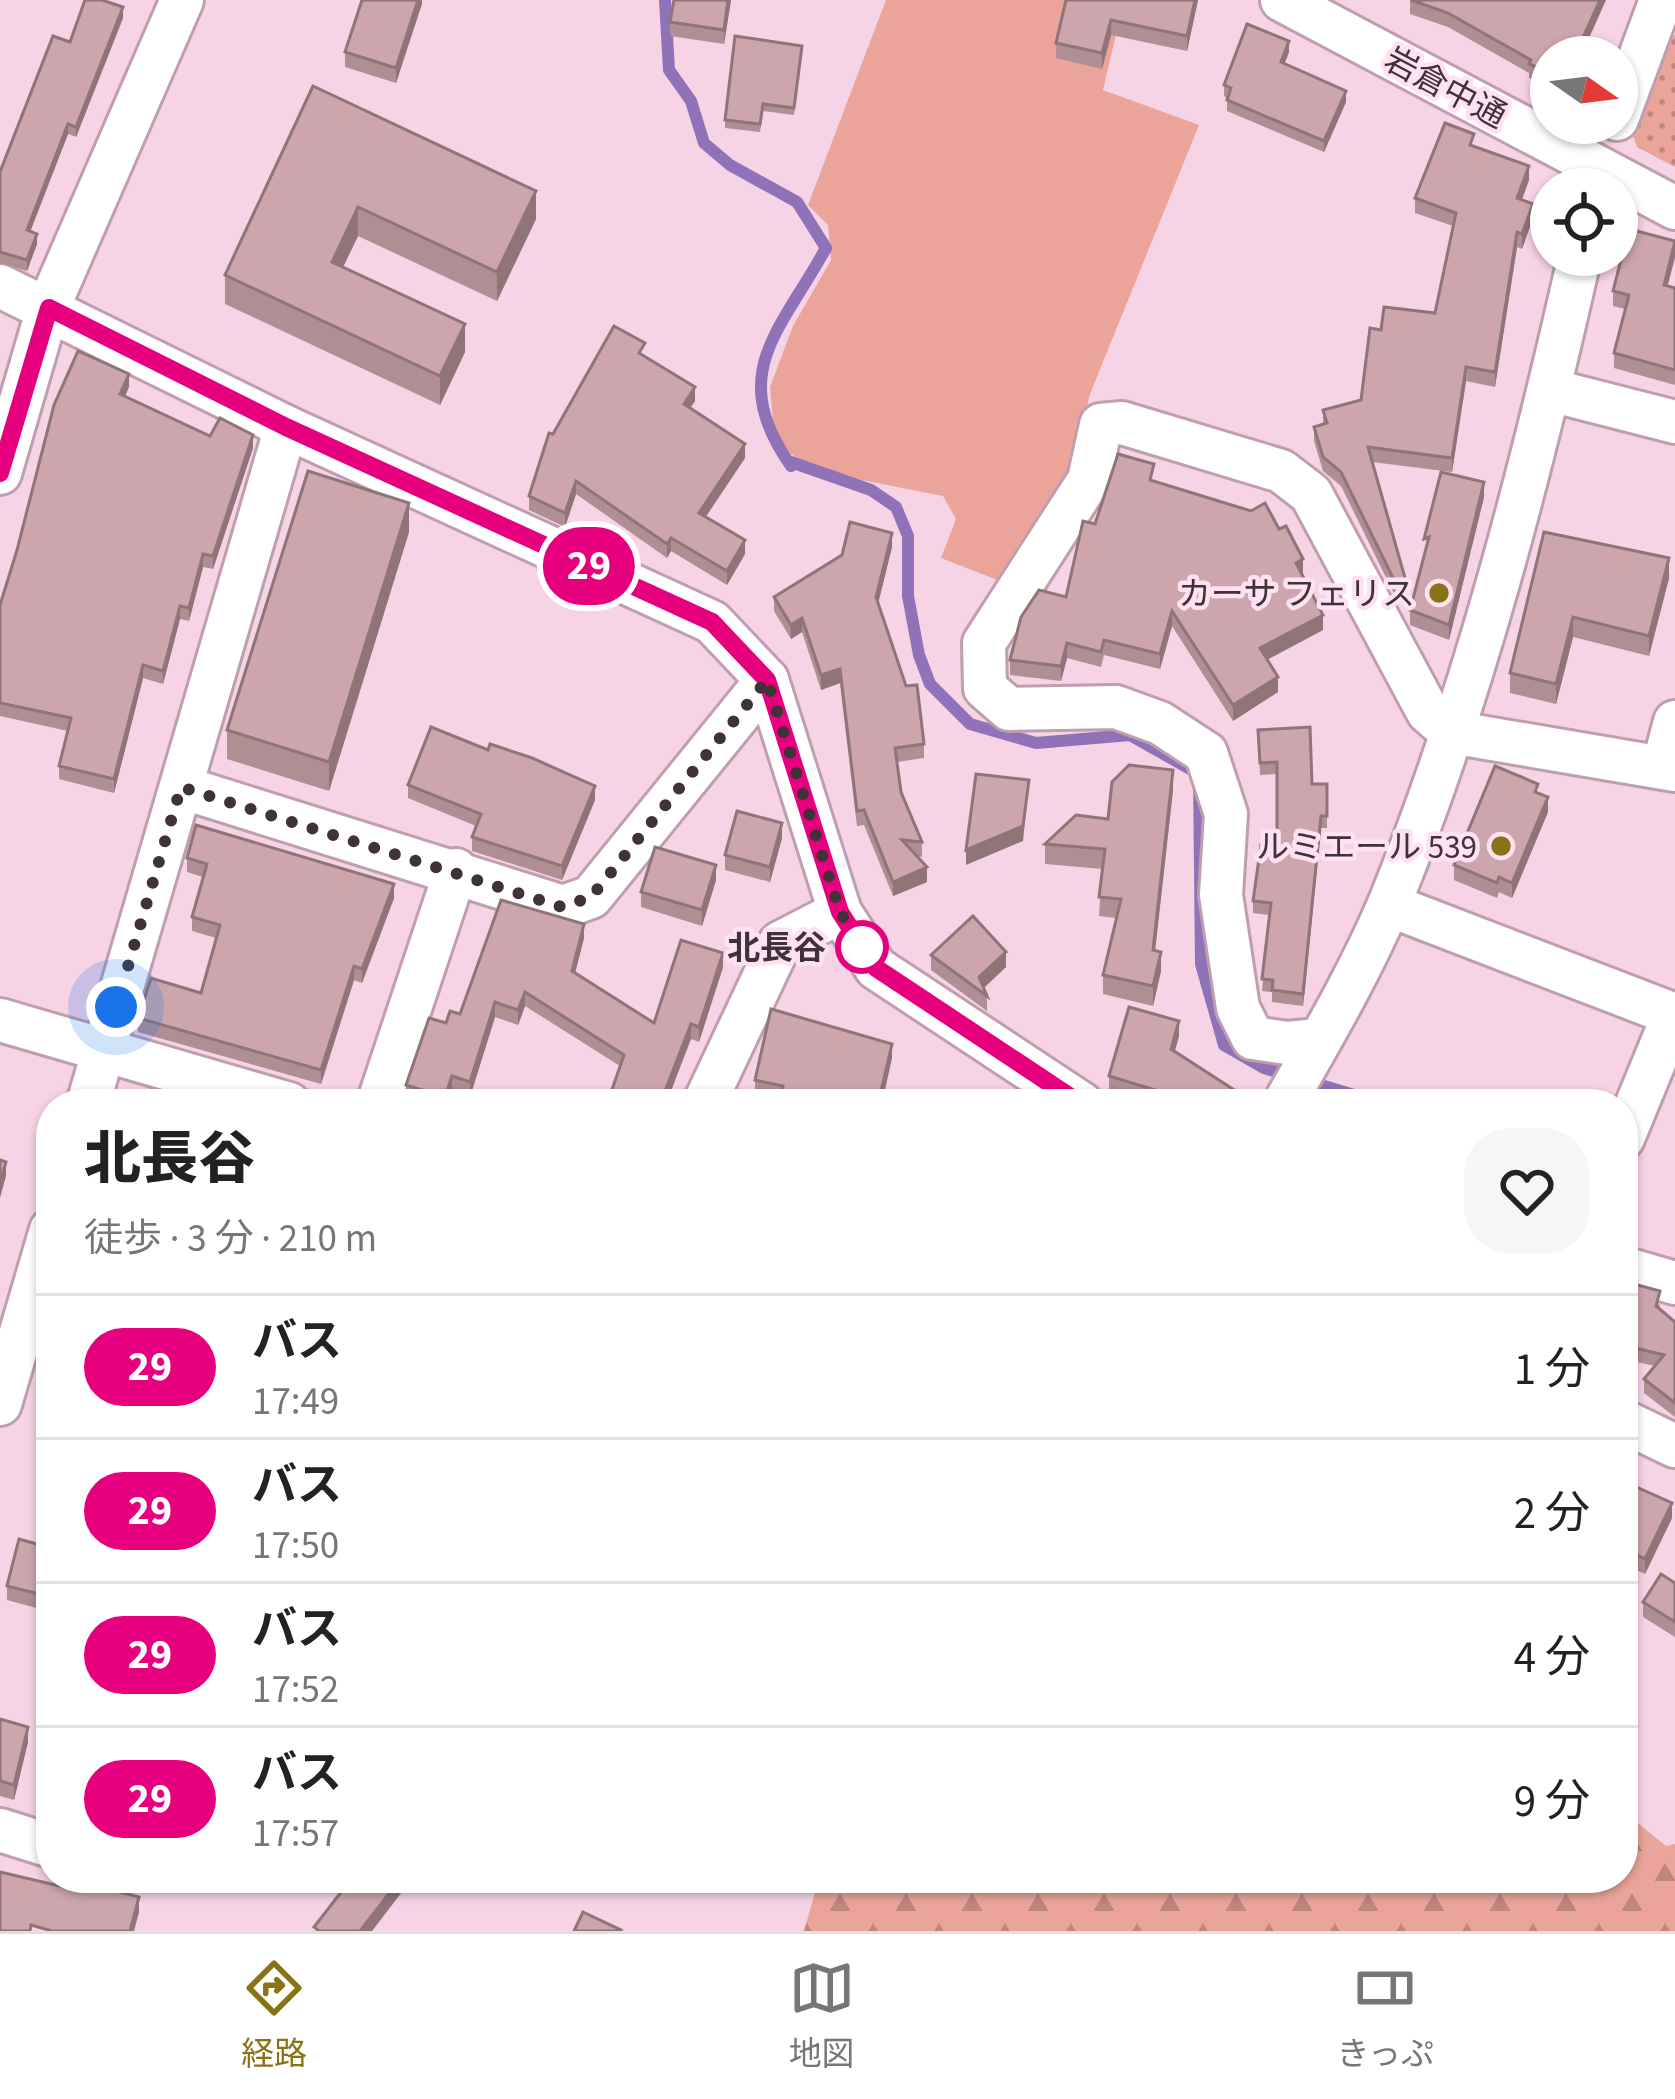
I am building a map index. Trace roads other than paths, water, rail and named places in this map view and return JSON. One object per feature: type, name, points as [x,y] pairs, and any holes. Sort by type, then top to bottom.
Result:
[{"type":"street","points":[[0,473],[49,308],[182,0]]},
{"type":"street","name":"岩倉中通","points":[[1282,0],[1579,168]]},
{"type":"street","points":[[1638,62],[1661,0]]},
{"type":"street","name":"岩倉中通","points":[[1638,194],[1675,208]]},
{"type":"street","points":[[1293,1089],[1389,905],[1451,732],[1550,390],[1575,276]]},
{"type":"street","points":[[0,286],[286,427],[712,622],[767,680],[840,912],[876,968],[1059,1089]]},
{"type":"street","points":[[1550,390],[1675,422]]},
{"type":"street","points":[[1319,1040],[1287,1043],[1253,1038],[1238,1008],[1221,895],[1226,814],[1206,754],[1160,723],[1116,707],[1009,710],[985,688],[984,643],[1089,480],[1100,425],[1122,424],[1281,471],[1311,494],[1428,712],[1451,732],[1669,769],[1675,722]]},
{"type":"street","points":[[92,1089],[286,427]]},
{"type":"street","points":[[181,787],[562,907],[591,897],[767,680]]},
{"type":"street","points":[[383,1089],[456,870]]},
{"type":"street","points":[[1389,905],[1674,1014],[1638,1102]]},
{"type":"street","points":[[711,1089],[780,944],[840,912]]},
{"type":"street","points":[[0,1019],[237,1089]]},
{"type":"street","points":[[1638,1272],[1675,1283]]},
{"type":"street","points":[[0,1404],[36,1281]]},
{"type":"street","points":[[1638,1428],[1675,1446]]},
{"type":"street","points":[[0,1830],[36,1841]]},
{"type":"waterway","points":[[665,0],[669,70],[691,101],[704,143],[730,165],[797,202],[826,248],[778,329],[761,378],[772,433],[788,461]]},
{"type":"waterway","points":[[788,461],[791,466],[788,461],[788,461]]},
{"type":"waterway","points":[[788,461],[871,490],[896,507],[908,536],[908,596],[919,655],[930,684],[970,724],[1036,743],[1130,735],[1199,774],[1201,964],[1224,1045],[1264,1068],[1334,1089]]},
{"type":"place","name":"カーサ フェリス","points":[[1439,593]]},
{"type":"place","name":"ルミエール 539","points":[[1501,846]]},
{"type":"place","name":"北長谷","points":[[862,947]]}]
